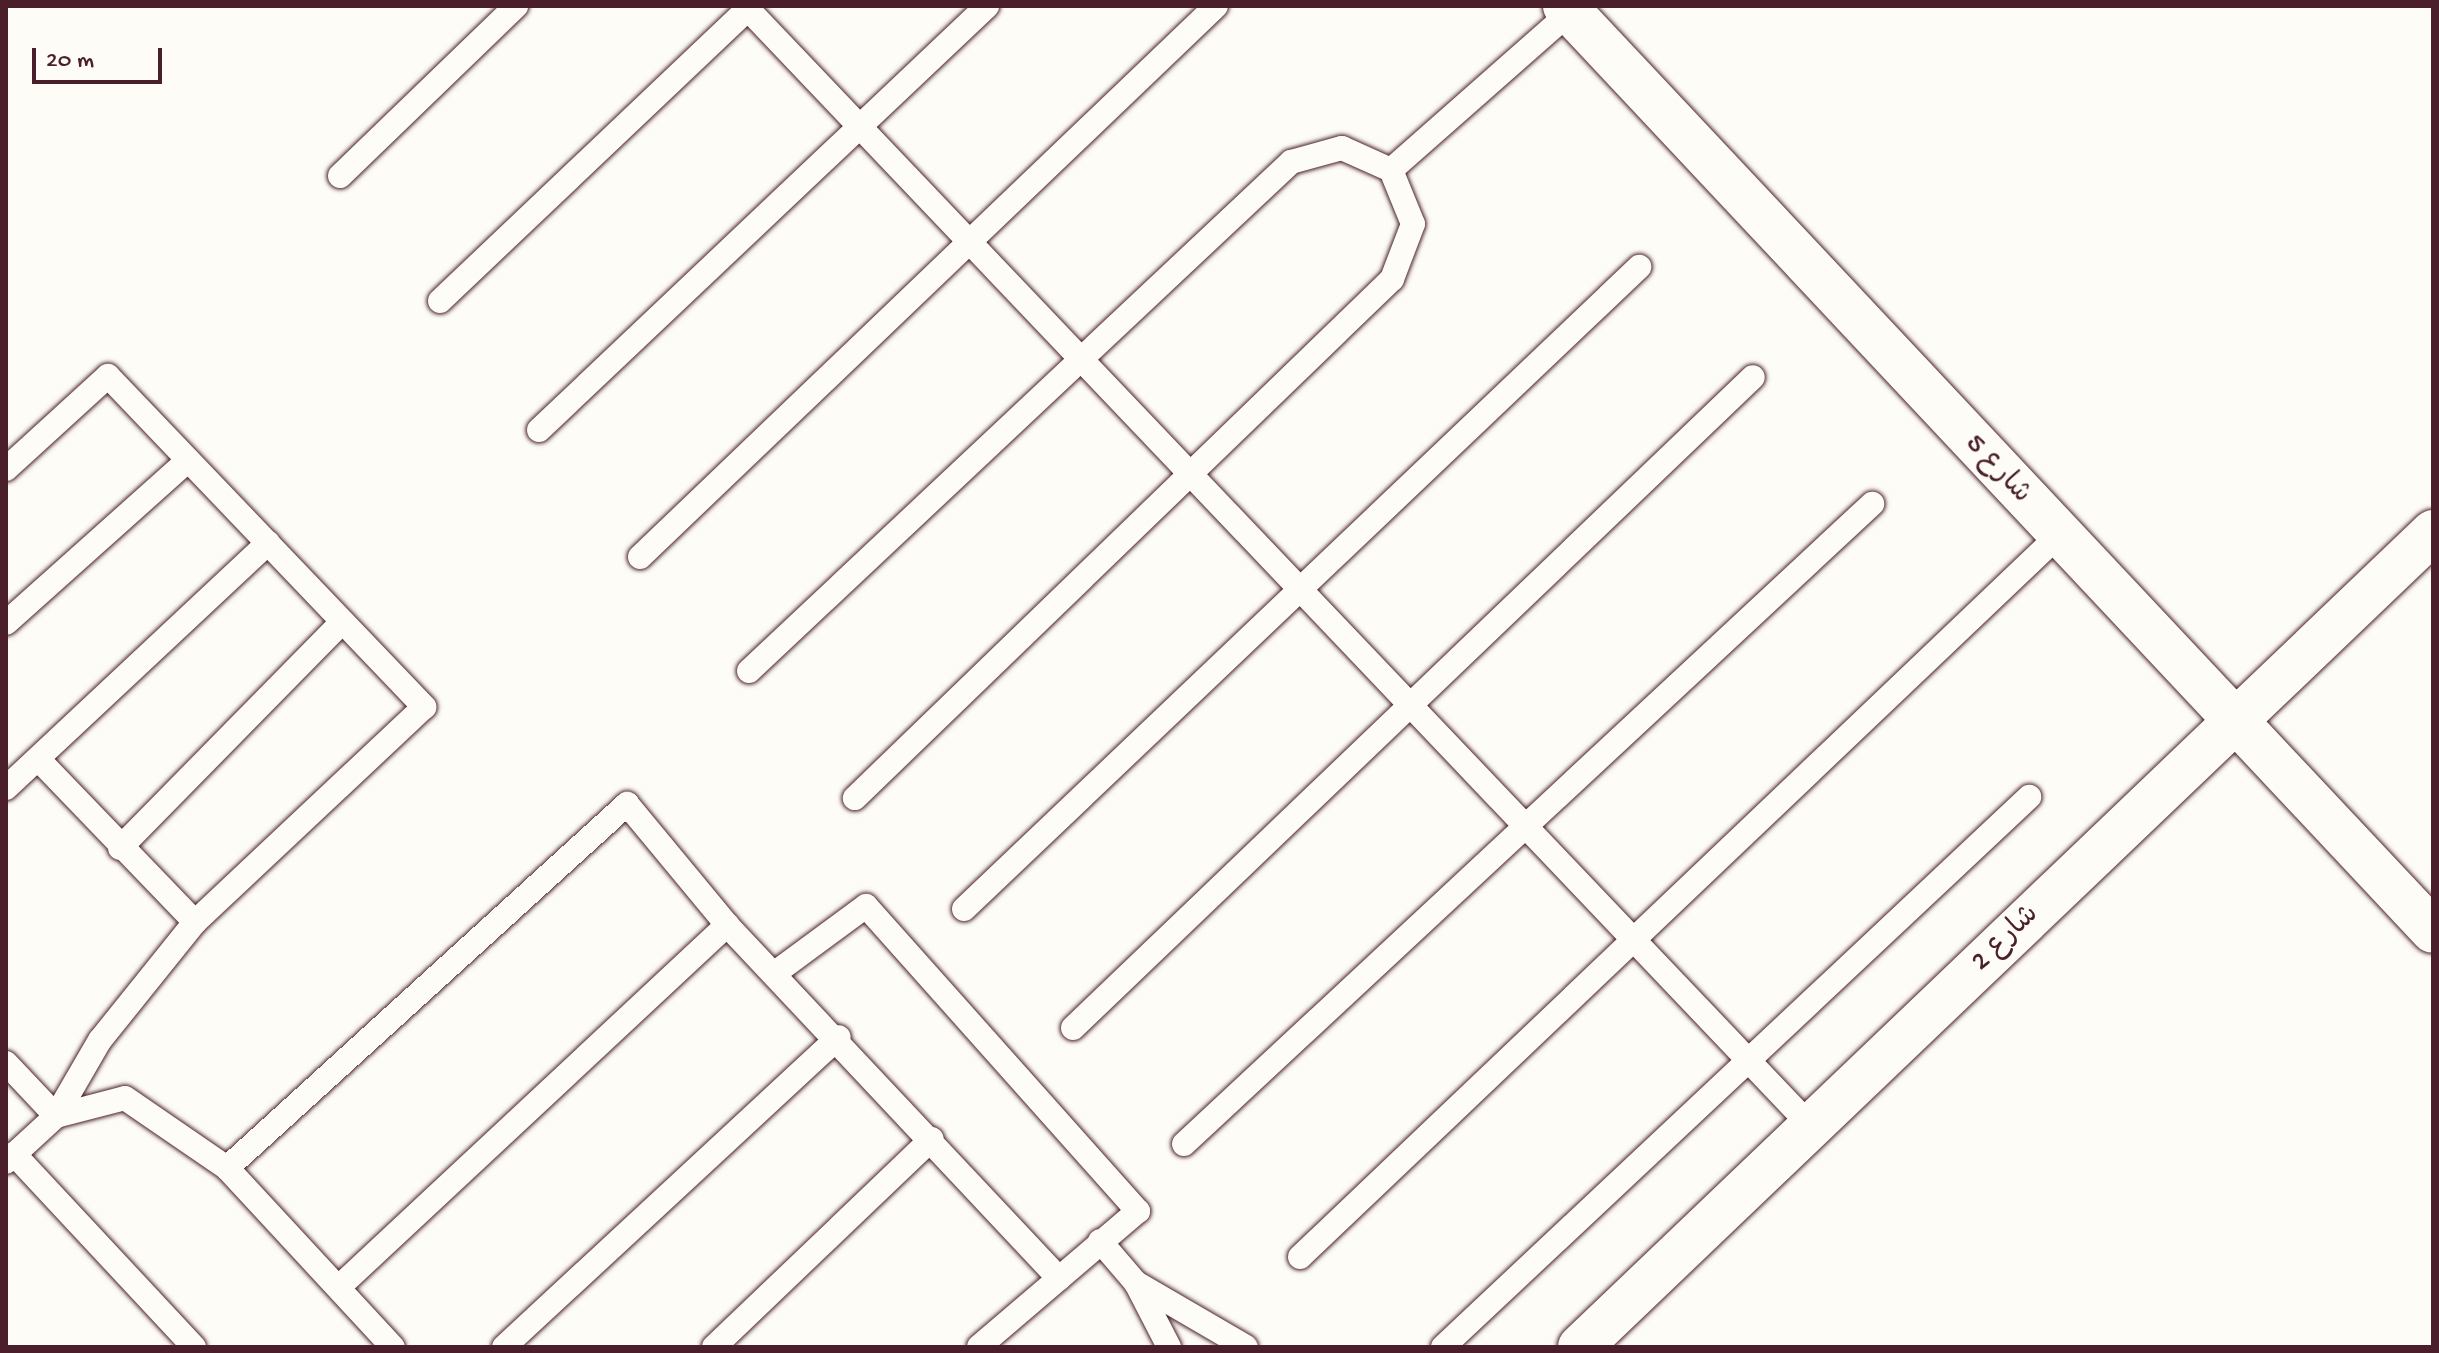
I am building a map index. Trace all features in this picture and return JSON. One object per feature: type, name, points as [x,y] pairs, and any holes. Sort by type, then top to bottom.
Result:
[{"type":"street","name":"شارع 5","points":[[1568,9],[2232,722],[2433,931]]},
{"type":"street","name":"شارع 2","points":[[1580,1347],[2433,532]]},
{"type":"lane","points":[[340,176],[516,6]]},
{"type":"lane","points":[[539,430],[987,6]]},
{"type":"lane","points":[[640,557],[1216,6]]},
{"type":"lane","points":[[440,301],[748,7],[1811,1126]]},
{"type":"lane","points":[[1391,170],[1568,9]]},
{"type":"lane","points":[[749,671],[1291,162],[1342,148],[1391,170],[1411,204],[1404,263],[1192,473],[855,798]]},
{"type":"lane","points":[[964,909],[1303,590],[1639,267]]},
{"type":"lane","points":[[6,469],[108,376],[424,707],[195,922],[100,1040],[56,1116],[10,1158],[194,1347]]},
{"type":"lane","points":[[1073,1028],[1753,377]]},
{"type":"lane","points":[[6,623],[188,460]]},
{"type":"lane","points":[[1184,1144],[1523,823],[1872,504]]},
{"type":"lane","points":[[1300,1257],[2058,536]]},
{"type":"lane","points":[[6,788],[41,762],[268,543]]},
{"type":"lane","points":[[120,848],[342,622]]},
{"type":"lane","points":[[41,762],[120,848],[195,922]]},
{"type":"lane","points":[[1443,1347],[2029,797]]},
{"type":"lane","points":[[227,1168],[627,804],[727,925],[839,1037],[1059,1278]]},
{"type":"lane","points":[[775,973],[866,906],[1138,1211],[979,1347]]},
{"type":"lane","points":[[339,1287],[727,925]]},
{"type":"lane","points":[[504,1347],[839,1037]]},
{"type":"lane","points":[[6,1063],[56,1116]]},
{"type":"lane","points":[[56,1116],[125,1098],[227,1168],[393,1347]]},
{"type":"lane","points":[[714,1347],[932,1139]]},
{"type":"lane","points":[[1100,1241],[1136,1283],[1169,1347]]},
{"type":"lane","points":[[1136,1283],[1246,1347]]}]
